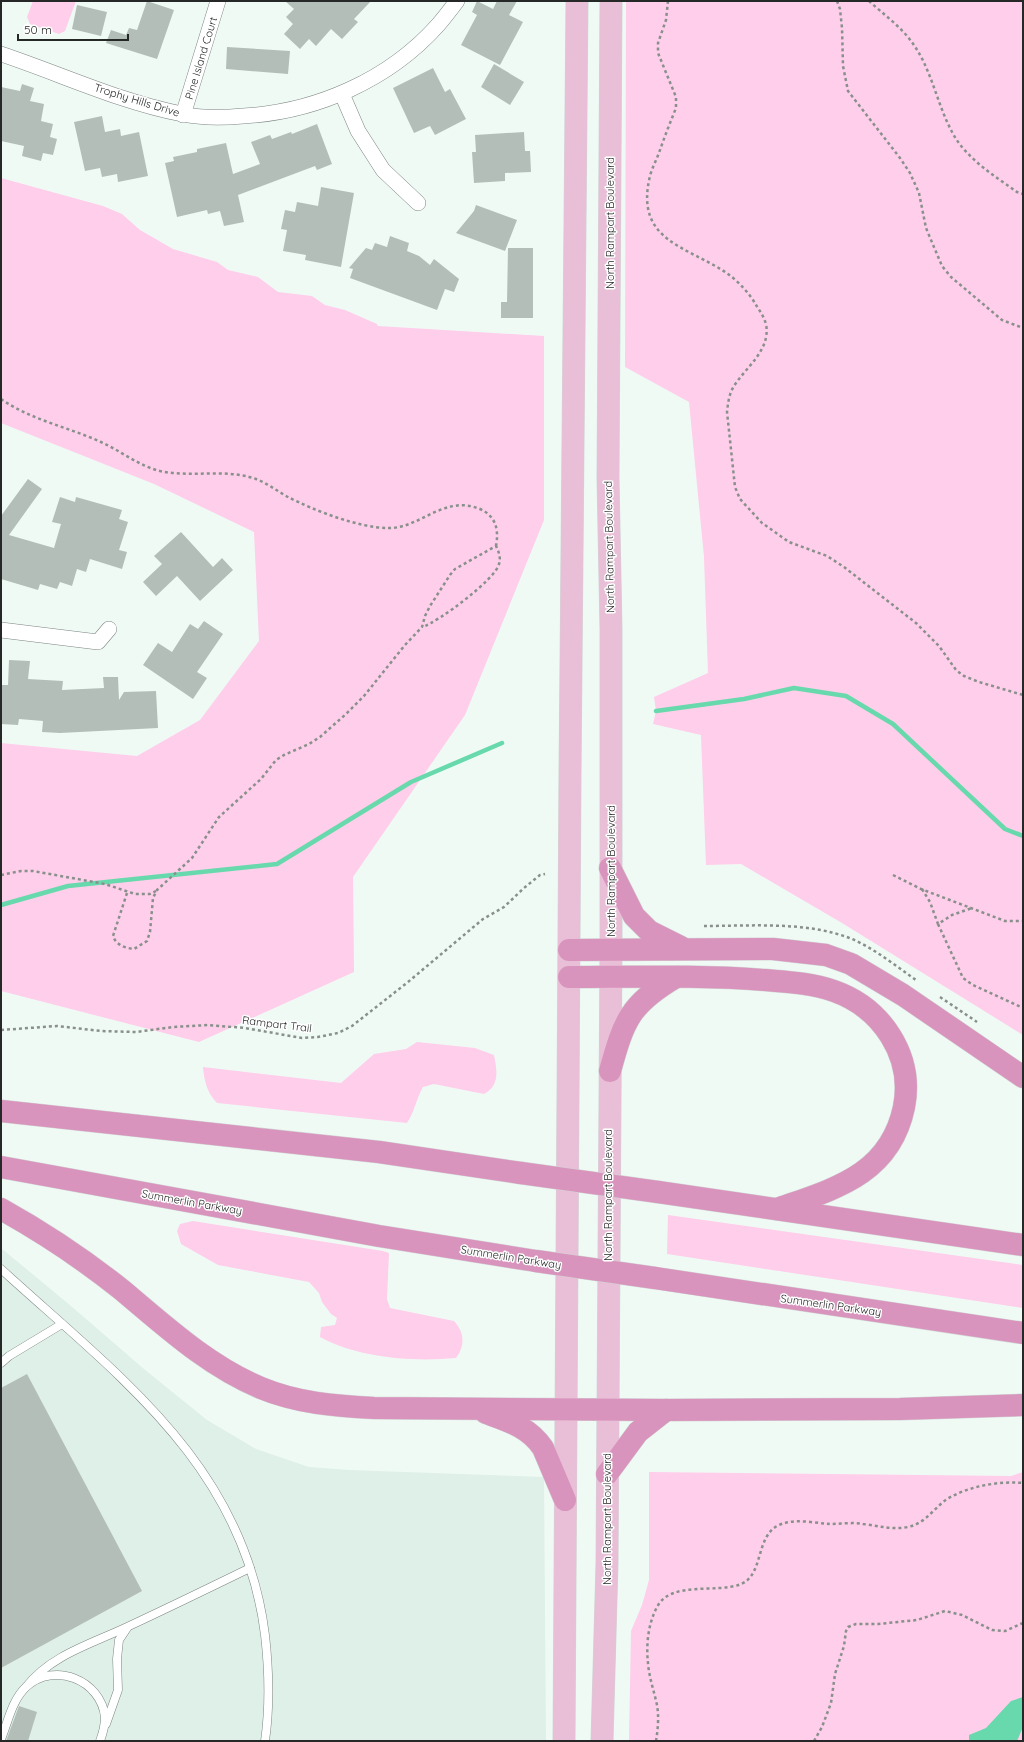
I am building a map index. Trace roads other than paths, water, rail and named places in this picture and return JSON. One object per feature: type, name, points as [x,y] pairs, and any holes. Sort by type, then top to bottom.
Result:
[{"type":"highway","points":[[610,868],[634,916],[649,931],[684,949]]},
{"type":"highway","points":[[569,950],[773,949],[826,955],[851,964],[903,995],[1023,1077]]},
{"type":"highway","points":[[569,977],[741,978],[805,983],[835,991],[854,1000],[876,1017],[888,1030],[901,1056],[906,1080],[904,1104],[898,1126],[892,1139],[883,1153],[872,1165],[850,1181],[831,1190],[777,1209]]},
{"type":"highway","points":[[610,1071],[618,1040],[628,1018],[637,1005],[658,988],[676,977]]},
{"type":"highway","points":[[1,1111],[371,1151],[1023,1245]]},
{"type":"highway","name":"Summerlin Parkway","points":[[1,1166],[378,1236],[536,1261],[1023,1333]]},
{"type":"highway","points":[[1,1209],[56,1241],[86,1262],[208,1359],[238,1377],[260,1388],[290,1398],[330,1406],[374,1408],[666,1410],[900,1408],[1023,1405]]},
{"type":"highway","points":[[473,1408],[515,1424],[532,1435],[543,1448],[565,1500]]},
{"type":"highway","points":[[607,1474],[638,1432],[666,1410]]},
{"type":"main road","points":[[564,1741],[577,1]]},
{"type":"main road","name":"North Rampart Boulevard","points":[[602,1741],[607,1474],[611,950],[611,630],[608,478],[611,1]]},
{"type":"street","name":"Pine Island Court","points":[[183,115],[218,1]]},
{"type":"street","name":"Trophy Hills Drive","points":[[1,54],[131,101],[183,115],[224,118],[264,115],[304,107],[342,94],[377,75],[409,52],[438,25],[457,1]]},
{"type":"street","points":[[342,94],[358,131],[383,170],[418,203]]},
{"type":"street","points":[[1,630],[98,642],[109,629]]},
{"type":"lane","points":[[1,1269],[121,1377],[148,1404],[197,1462],[220,1499],[250,1568],[263,1622],[269,1692],[265,1741]]},
{"type":"lane","points":[[1,1363],[9,1356],[62,1324]]},
{"type":"lane","points":[[1,1739],[16,1700],[36,1674],[66,1654],[127,1627],[250,1568]]},
{"type":"lane","points":[[100,1741],[118,1690],[117,1660],[119,1640],[127,1627]]},
{"type":"lane","points":[[26,1687],[43,1677],[52,1675],[73,1677],[85,1683],[99,1698],[103,1709],[104,1729]]},
{"type":"waterway","points":[[656,711],[744,699],[794,688],[846,696],[893,724],[1005,829],[1023,836]]},
{"type":"waterway","points":[[1,905],[68,886],[277,864],[411,782],[502,743]]}]
